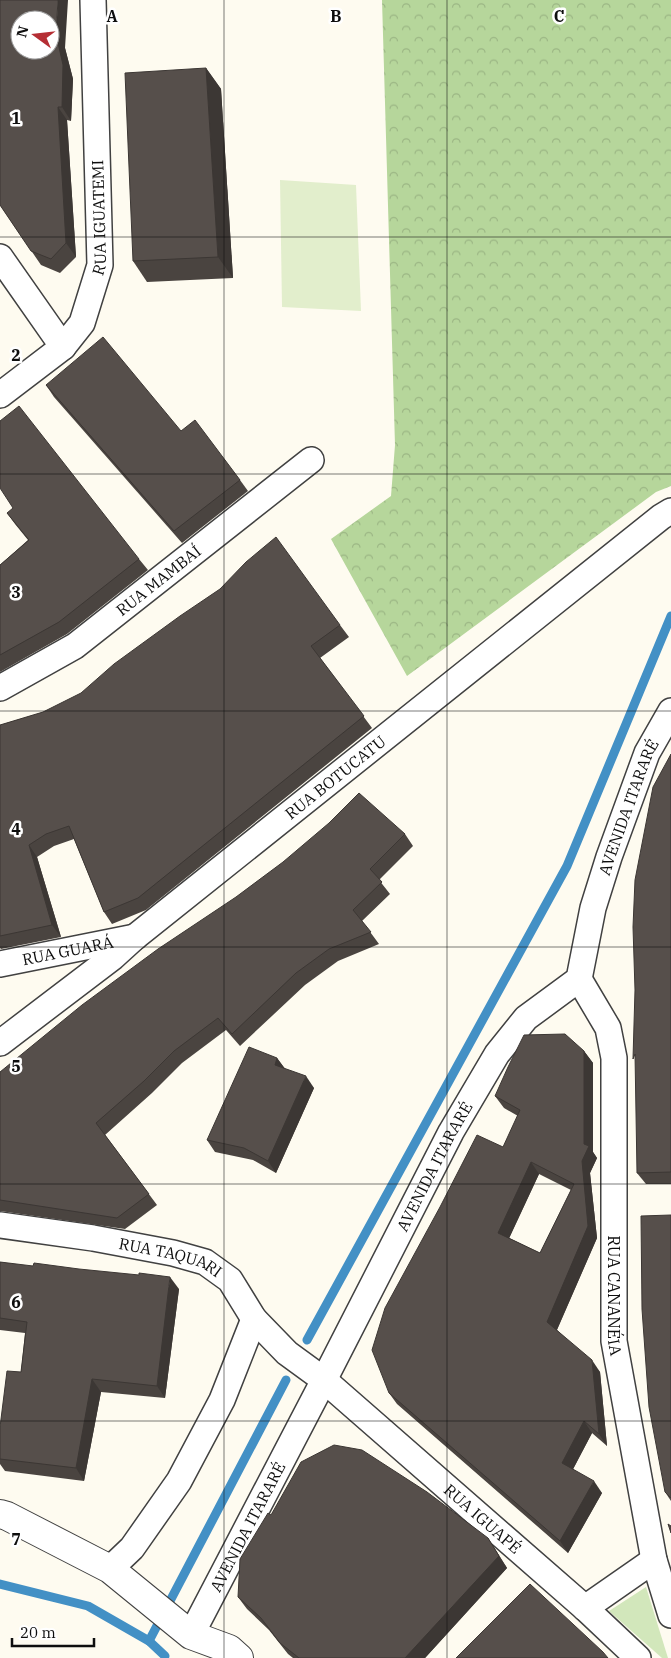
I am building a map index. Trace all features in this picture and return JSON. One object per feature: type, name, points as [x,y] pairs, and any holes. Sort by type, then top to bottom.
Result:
[{"type":"street","name":"RUA IGUATEMI","points":[[0,396],[63,347],[82,323],[100,265],[93,0]]},
{"type":"street","points":[[0,258],[63,347]]},
{"type":"street","name":"RUA MAMBAÍ","points":[[0,688],[75,646],[310,460]]},
{"type":"street","name":"RUA BOTUCATU","points":[[0,1043],[113,957],[135,937],[661,517],[671,511]]},
{"type":"street","name":"AVENIDA ITARARÉ","points":[[191,1635],[451,1132],[496,1054],[526,1018],[579,979],[593,908],[608,857],[646,752],[671,711]]},
{"type":"street","name":"RUA GUARÁ","points":[[0,964],[135,937]]},
{"type":"street","name":"RUA CANANÉIA","points":[[579,979],[608,1028],[614,1058],[614,1341],[654,1560],[671,1615]]},
{"type":"street","name":"RUA TAQUARI","points":[[0,1226],[93,1238],[173,1253],[205,1262],[230,1280],[254,1319],[287,1353],[324,1380]]},
{"type":"street","points":[[110,1569],[132,1548],[178,1480],[222,1400],[254,1319]]},
{"type":"street","name":"RUA IGUAPÉ","points":[[324,1380],[585,1608],[638,1658]]},
{"type":"street","points":[[0,1514],[110,1569],[191,1635],[229,1655]]},
{"type":"street","points":[[585,1608],[654,1560]]},
{"type":"green space","points":[[382,0],[671,0],[671,486],[656,492],[407,676],[331,539],[391,496],[395,445]]},
{"type":"green space","points":[[280,180],[356,185],[361,311],[282,307]]},
{"type":"green space","points":[[646,1587],[668,1658],[662,1658],[609,1611]]},
{"type":"building","points":[[0,0],[58,0],[57,10],[10,10],[10,60],[60,60],[60,52],[63,65],[62,107],[58,107],[66,243],[51,259],[31,251],[0,205]]},
{"type":"building","points":[[206,68],[218,257],[133,261],[125,73]]},
{"type":"building","points":[[103,337],[181,431],[195,420],[240,480],[174,531],[46,385]]},
{"type":"building","points":[[19,406],[139,559],[59,622],[0,655],[0,565],[29,540],[7,513],[13,508],[0,488],[0,421]]},
{"type":"building","points":[[276,537],[340,625],[311,646],[364,716],[138,898],[104,912],[69,826],[46,834],[29,845],[52,925],[0,936],[0,725],[43,712],[81,693],[114,664],[220,589],[246,562]]},
{"type":"building","points":[[671,754],[671,1172],[637,1173],[635,1054],[633,1059],[635,880],[653,787]]},
{"type":"building","points":[[359,793],[405,834],[370,869],[382,882],[353,910],[371,932],[329,949],[296,973],[232,1034],[218,1018],[174,1051],[144,1081],[96,1123],[149,1194],[117,1218],[0,1200],[0,1072],[82,1005],[158,949],[236,897],[283,862],[329,823]]},
{"type":"building","points":[[565,1034],[584,1051],[584,1144],[589,1146],[582,1161],[588,1226],[547,1322],[592,1360],[599,1434],[584,1421],[562,1463],[594,1481],[560,1541],[389,1393],[372,1350],[385,1308],[477,1135],[503,1147],[520,1110],[495,1096],[524,1035]],"holes":[[[531,1162],[574,1184],[540,1253],[498,1233]]]},
{"type":"building","points":[[249,1047],[277,1058],[275,1065],[306,1076],[268,1161],[244,1148],[207,1140]]},
{"type":"building","points":[[671,1215],[671,1498],[665,1492],[649,1407],[642,1309],[641,1216]]},
{"type":"building","points":[[0,1262],[33,1266],[34,1263],[170,1277],[157,1386],[92,1379],[76,1468],[0,1459],[0,1427],[7,1371],[21,1372],[27,1322],[0,1318]]},
{"type":"building","points":[[334,1445],[362,1450],[427,1492],[488,1538],[499,1556],[405,1658],[299,1658],[280,1643],[261,1618],[238,1597],[240,1559],[268,1513],[271,1515],[301,1462]]},
{"type":"building","points":[[530,1584],[603,1652],[608,1658],[456,1658]]},
{"type":"waterway","points":[[307,1340],[567,866],[671,616]]},
{"type":"waterway","points":[[149,1641],[286,1380]]},
{"type":"waterway","points":[[0,1584],[88,1606],[149,1641],[165,1656]]}]
